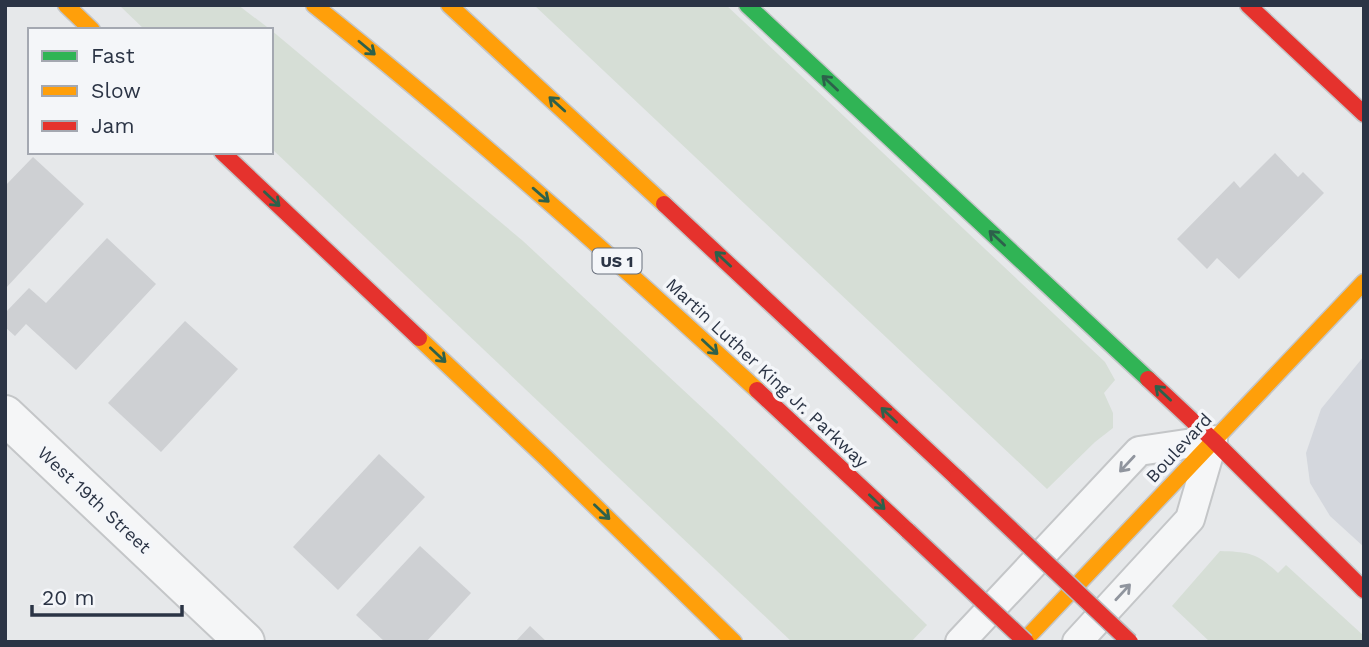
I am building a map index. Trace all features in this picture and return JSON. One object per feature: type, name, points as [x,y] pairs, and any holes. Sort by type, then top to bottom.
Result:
[{"type":"main road","points":[[66,5],[90,28]]},
{"type":"main road","name":"Martin Luther King Jr. Parkway","points":[[314,5],[486,147],[624,266],[1025,642]]},
{"type":"main road","points":[[449,5],[588,132],[1130,642]]},
{"type":"main road","points":[[747,5],[1213,440],[1364,590]]},
{"type":"main road","points":[[1248,5],[1364,114]]},
{"type":"main road","points":[[224,154],[547,459],[734,642]]},
{"type":"main road","name":"Boulevard","points":[[1025,642],[1364,282]]},
{"type":"street","name":"West 19th Street","points":[[5,415],[245,642]]},
{"type":"lane","points":[[960,642],[1139,451],[1213,440],[1190,519],[1077,642]]},
{"type":"shaded area","points":[[119,5],[238,5],[268,28],[143,28]]},
{"type":"shaded area","points":[[534,5],[726,5],[1105,362],[1115,380],[1104,393],[1113,413],[1113,428],[1047,489]]},
{"type":"shaded area","points":[[273,32],[523,241],[723,427],[927,625],[911,642],[792,642],[273,150]]},
{"type":"shaded area","points":[[1364,356],[1364,547],[1330,516],[1310,483],[1306,453],[1321,409]]},
{"type":"shaded area","points":[[1220,551],[1252,555],[1278,573],[1286,565],[1364,636],[1364,642],[1210,642],[1172,606]]},
{"type":"building","points":[[1275,153],[1298,177],[1303,172],[1324,193],[1239,279],[1217,258],[1207,269],[1177,239],[1234,181],[1240,188]]},
{"type":"building","points":[[33,157],[84,204],[5,289],[5,186]]},
{"type":"building","points":[[107,238],[156,284],[76,370],[26,324],[15,336],[5,327],[5,313],[29,288],[46,303]]},
{"type":"building","points":[[185,321],[238,369],[161,452],[108,403]]},
{"type":"building","points":[[379,454],[425,497],[338,590],[293,547]]},
{"type":"building","points":[[420,546],[471,593],[426,642],[385,642],[356,615]]},
{"type":"building","points":[[530,626],[547,642],[515,642]]},
{"type":"traffic: fast","points":[[747,5],[1148,379]]},
{"type":"traffic: slow","points":[[66,5],[90,28]]},
{"type":"traffic: slow","points":[[314,5],[539,193],[757,390]]},
{"type":"traffic: slow","points":[[449,5],[664,204]]},
{"type":"traffic: slow","points":[[1023,642],[1364,282]]},
{"type":"traffic: slow","points":[[419,338],[734,642]]},
{"type":"traffic: jam","points":[[1248,5],[1364,114]]},
{"type":"traffic: jam","points":[[224,154],[419,338]]},
{"type":"traffic: jam","points":[[664,204],[957,478]]},
{"type":"traffic: jam","points":[[1148,379],[1364,590]]},
{"type":"traffic: jam","points":[[757,390],[908,531]]},
{"type":"traffic: jam","points":[[957,478],[1130,642]]},
{"type":"traffic: jam","points":[[908,531],[1026,642]]}]
